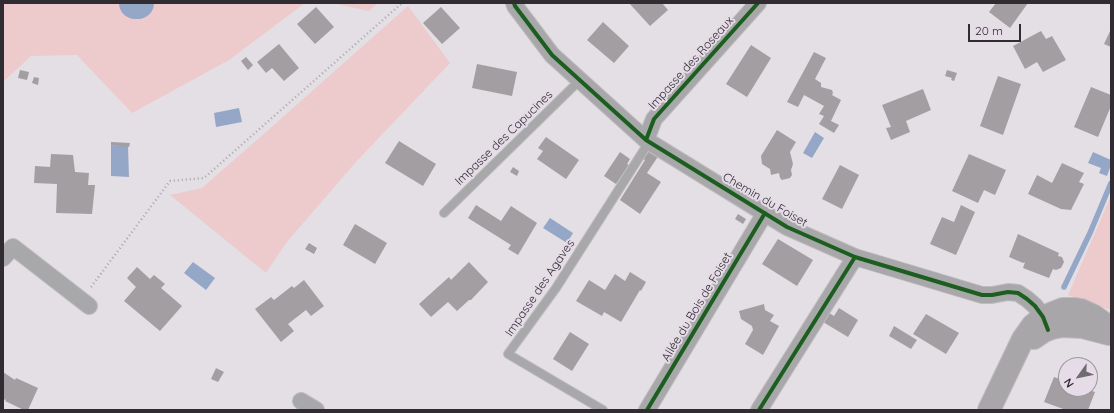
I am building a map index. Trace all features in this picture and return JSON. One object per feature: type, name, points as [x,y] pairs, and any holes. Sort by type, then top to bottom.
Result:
[{"type":"street","name":"Chemin du Foiset","points":[[514,3],[552,55],[648,141],[765,214],[787,227],[855,257],[982,295],[1008,292],[1018,293],[1031,302],[1046,323]]},
{"type":"street","name":"Impasse des Roseaux","points":[[648,141],[654,119],[758,3]]},
{"type":"street","name":"Allée du Bois de Foiset","points":[[648,410],[765,214]]},
{"type":"street","points":[[3,258],[13,248],[85,303]]},
{"type":"street","points":[[759,410],[855,257]]},
{"type":"street","points":[[1046,323],[1063,309],[1081,310],[1094,316],[1111,328]]},
{"type":"street","points":[[992,404],[1023,339],[1033,325],[1046,323],[1078,327],[1111,335]]},
{"type":"street","points":[[301,402],[316,410]]},
{"type":"lane","name":"Impasse des Capucines","points":[[444,213],[580,80]]},
{"type":"lane","name":"Impasse des Agaves","points":[[603,410],[508,354],[556,288],[648,141]]},
{"type":"path","points":[[85,303],[170,181],[204,178],[402,3]]},
{"type":"shaded area","points":[[3,3],[305,3],[229,60],[132,113],[77,55],[31,56],[3,82]]},
{"type":"shaded area","points":[[332,3],[378,3],[369,11]]},
{"type":"shaded area","points":[[408,6],[450,63],[355,163],[286,243],[266,273],[170,195],[202,188]]},
{"type":"shaded area","points":[[1111,196],[1111,310],[1068,295]]},
{"type":"water","points":[[239,108],[242,122],[216,127],[214,113]]},
{"type":"water","points":[[815,132],[824,138],[812,158],[803,153]]},
{"type":"water","points":[[111,145],[128,146],[129,177],[111,176]]},
{"type":"water","points":[[1093,152],[1111,160],[1111,165],[1107,176],[1099,173],[1101,168],[1088,163]]},
{"type":"water","points":[[550,218],[573,233],[567,243],[543,228]]},
{"type":"water","points":[[193,262],[215,278],[206,290],[184,273]]},
{"type":"building","points":[[629,3],[662,3],[668,10],[650,26]]},
{"type":"building","points":[[996,3],[1028,3],[1010,28],[989,12]]},
{"type":"building","points":[[316,7],[334,27],[315,44],[297,24]]},
{"type":"building","points":[[441,7],[460,28],[442,44],[423,23]]},
{"type":"building","points":[[603,22],[629,46],[614,63],[587,40]]},
{"type":"building","points":[[1111,29],[1111,47],[1104,44]]},
{"type":"building","points":[[1041,31],[1046,39],[1052,36],[1066,60],[1043,72],[1037,62],[1025,69],[1013,46]]},
{"type":"building","points":[[279,44],[299,68],[284,81],[272,68],[266,73],[257,62]]},
{"type":"building","points":[[751,45],[771,58],[747,97],[726,84]]},
{"type":"building","points":[[814,52],[826,58],[815,79],[821,83],[821,87],[832,90],[832,95],[841,100],[831,121],[839,125],[834,133],[819,124],[824,116],[819,114],[824,106],[804,95],[798,107],[787,102]]},
{"type":"building","points":[[246,57],[253,65],[248,70],[241,61]]},
{"type":"building","points":[[477,64],[517,72],[512,96],[472,88]]},
{"type":"building","points":[[20,70],[29,72],[27,80],[18,78]]},
{"type":"building","points":[[947,70],[957,73],[954,81],[951,80],[952,78],[945,76]]},
{"type":"building","points":[[998,76],[1021,84],[1003,135],[980,126]]},
{"type":"building","points":[[34,77],[39,78],[38,85],[32,83]]},
{"type":"building","points":[[1091,87],[1111,95],[1111,106],[1098,137],[1074,127]]},
{"type":"building","points":[[923,89],[931,110],[906,121],[910,132],[891,140],[886,128],[891,127],[882,105]]},
{"type":"building","points":[[777,130],[796,142],[790,152],[793,164],[791,170],[792,175],[790,178],[782,180],[779,173],[771,175],[770,169],[762,164],[761,156]]},
{"type":"building","points":[[546,137],[579,160],[566,179],[537,159],[543,151],[538,148]]},
{"type":"building","points":[[399,141],[436,164],[423,186],[385,163]]},
{"type":"building","points":[[111,142],[130,143],[129,147],[111,145]]},
{"type":"building","points":[[650,149],[659,155],[647,173],[661,182],[640,214],[620,200],[645,160],[643,159]]},
{"type":"building","points":[[620,152],[630,159],[627,164],[629,165],[616,184],[604,176]]},
{"type":"building","points":[[51,154],[73,155],[75,172],[89,173],[88,185],[95,185],[92,214],[56,213],[57,184],[34,183],[35,166],[50,167]]},
{"type":"building","points":[[969,154],[1006,170],[995,195],[984,190],[978,203],[952,191]]},
{"type":"building","points":[[1062,163],[1084,173],[1079,182],[1084,184],[1071,210],[1061,209],[1028,194],[1037,175],[1052,183]]},
{"type":"building","points":[[840,165],[859,175],[842,209],[822,199]]},
{"type":"building","points":[[513,167],[519,171],[517,176],[510,172]]},
{"type":"building","points":[[476,205],[501,221],[511,206],[537,223],[518,255],[508,249],[511,245],[468,218]]},
{"type":"building","points":[[961,205],[975,212],[956,255],[930,244],[942,217],[954,222]]},
{"type":"building","points":[[738,214],[746,219],[743,224],[735,219]]},
{"type":"building","points":[[355,224],[387,243],[375,264],[343,245]]},
{"type":"building","points":[[1018,234],[1059,253],[1058,256],[1062,257],[1064,262],[1061,268],[1056,270],[1053,269],[1049,278],[1023,268],[1025,262],[1023,263],[1009,257]]},
{"type":"building","points":[[778,239],[813,260],[797,286],[762,264]]},
{"type":"building","points":[[309,243],[317,248],[314,254],[305,249]]},
{"type":"building","points":[[469,262],[488,282],[471,300],[469,300],[457,311],[448,302],[431,317],[419,304],[449,277],[451,280]]},
{"type":"building","points":[[137,267],[150,279],[154,275],[165,284],[161,288],[182,306],[160,331],[124,301],[136,287],[127,278]]},
{"type":"building","points":[[630,272],[646,282],[621,322],[604,312],[602,316],[576,301],[589,280],[605,290],[615,274],[625,281]]},
{"type":"building","points":[[304,280],[324,306],[311,316],[306,310],[288,324],[294,331],[281,342],[255,309],[271,297],[274,300],[292,286],[294,288]]},
{"type":"building","points":[[764,304],[765,310],[774,315],[770,321],[779,326],[763,355],[745,344],[753,330],[752,326],[741,319],[739,311]]},
{"type":"building","points":[[839,308],[858,320],[848,337],[823,322],[829,313],[834,316]]},
{"type":"building","points":[[926,314],[959,333],[946,354],[913,334]]},
{"type":"building","points":[[894,326],[917,340],[911,349],[889,336]]},
{"type":"building","points":[[570,332],[589,344],[572,371],[553,359]]},
{"type":"building","points":[[216,368],[224,372],[218,382],[211,379]]},
{"type":"building","points":[[3,372],[15,380],[16,378],[38,388],[28,410],[24,410],[3,399]]},
{"type":"building","points":[[1054,377],[1058,378],[1058,397],[1093,397],[1088,410],[1066,410],[1044,402]]},
{"type":"waterway","points":[[1064,287],[1090,233],[1111,183]]},
{"type":"cycle path","points":[[514,3],[552,55],[646,140],[787,227],[855,257],[982,295],[1008,292],[1018,293],[1035,306],[1043,317],[1048,330]]},
{"type":"cycle path","points":[[646,140],[654,119],[758,3]]},
{"type":"cycle path","points":[[647,410],[765,213]]},
{"type":"cycle path","points":[[759,410],[855,257]]}]
